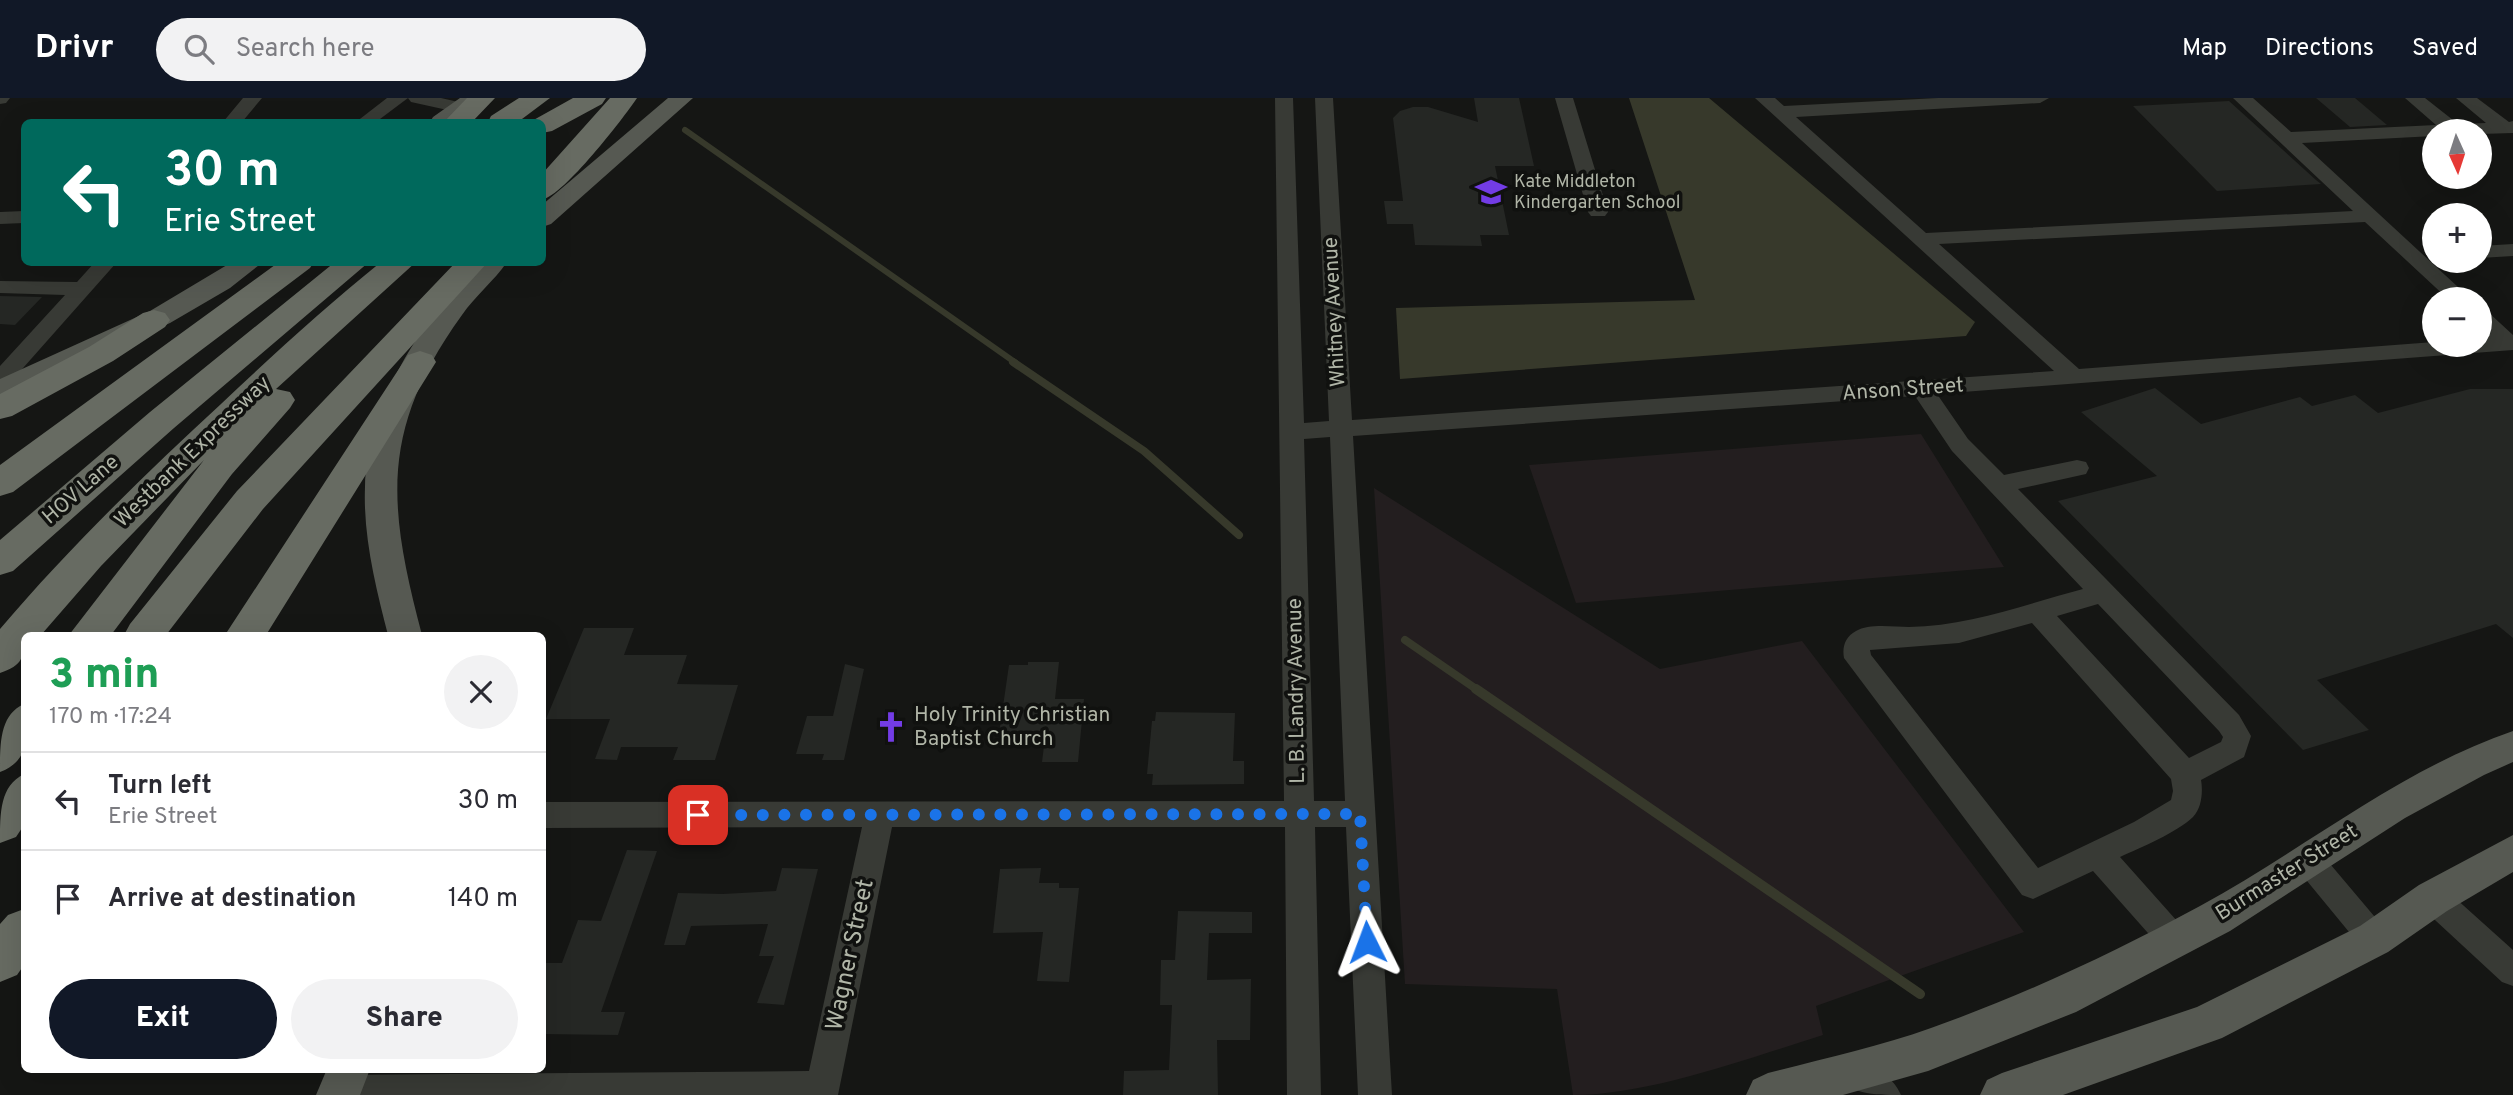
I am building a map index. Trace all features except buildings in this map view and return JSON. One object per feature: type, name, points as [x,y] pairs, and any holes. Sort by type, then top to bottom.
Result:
[{"type":"highway","points":[[506,119],[537,98]]},
{"type":"highway","points":[[546,119],[566,98]]},
{"type":"highway","points":[[546,122],[593,98]]},
{"type":"highway","points":[[546,149],[612,98]]},
{"type":"highway","points":[[546,187],[582,149],[624,98]]},
{"type":"highway","points":[[1,482],[52,427],[265,266]]},
{"type":"highway","points":[[1,482],[294,266]]},
{"type":"highway","name":"HOV Lane","points":[[0,561],[162,420],[349,266]]},
{"type":"highway","name":"Westbank Expressway","points":[[22,632],[101,543],[192,450],[298,350],[396,266]]},
{"type":"highway","points":[[91,632],[219,465],[301,375],[412,266]]},
{"type":"highway","points":[[146,632],[250,500],[470,266]]},
{"type":"highway","points":[[0,408],[102,354],[155,320]]},
{"type":"highway","points":[[247,632],[420,362]]},
{"type":"highway","name":"Westbank Expressway","points":[[0,657],[21,633]]},
{"type":"highway","points":[[0,754],[21,725]]},
{"type":"highway","points":[[0,824],[21,796]]},
{"type":"highway","points":[[0,960],[21,934]]},
{"type":"main road","points":[[546,216],[682,98]]},
{"type":"main road","points":[[446,119],[468,107]]},
{"type":"main road","points":[[0,390],[155,320],[197,298],[244,266]]},
{"type":"main road","points":[[404,632],[391,577],[380,488],[383,451],[391,425],[429,344],[461,299],[490,266]]},
{"type":"main road","name":"Burmaster Street","points":[[1768,1095],[1868,1083],[1928,1050],[2061,998],[2216,918],[2392,807],[2471,764],[2513,746]]},
{"type":"main road","points":[[2002,1095],[2207,1024],[2374,939],[2433,898],[2509,860]]},
{"type":"street","points":[[235,119],[253,98]]},
{"type":"street","points":[[369,119],[399,98]]},
{"type":"street","points":[[417,98],[468,107]]},
{"type":"street","points":[[1284,98],[1292,432]]},
{"type":"street","name":"Whitney Avenue","points":[[1324,98],[1360,814]]},
{"type":"street","points":[[1564,98],[1598,212]]},
{"type":"street","points":[[1772,105],[2040,98]]},
{"type":"street","points":[[2242,98],[2370,216],[2422,255]]},
{"type":"street","points":[[2414,98],[2440,119]]},
{"type":"street","points":[[2465,98],[2509,127]]},
{"type":"street","points":[[1772,105],[2074,377]]},
{"type":"street","points":[[2480,110],[2513,108]]},
{"type":"street","points":[[2286,138],[2422,132]]},
{"type":"street","points":[[1920,239],[2370,216]]},
{"type":"street","points":[[0,218],[21,217]]},
{"type":"street","points":[[2492,252],[2513,250]]},
{"type":"street","points":[[0,380],[103,266]]},
{"type":"street","points":[[2438,273],[2450,287]]},
{"type":"street","points":[[0,287],[83,289]]},
{"type":"street","points":[[2492,327],[2511,343]]},
{"type":"street","name":"Anson Street","points":[[1292,432],[2511,343]]},
{"type":"street","points":[[1922,388],[1960,445],[2229,723],[2237,736],[2234,749],[2185,774]]},
{"type":"street","name":"L. B. Landry Avenue","points":[[1292,432],[1304,1095]]},
{"type":"street","points":[[1999,485],[2077,468]]},
{"type":"street","points":[[2037,611],[2185,774],[2188,791],[2184,807],[2145,831],[2034,885],[1858,658],[1856,647],[1865,638],[1924,637],[1959,633],[2037,611],[2103,593]]},
{"type":"street","points":[[546,815],[1360,814],[1375,1095]]},
{"type":"street","name":"Wagner Street","points":[[822,1091],[880,815]]},
{"type":"street","points":[[2098,854],[2174,940]]},
{"type":"street","points":[[2309,861],[2374,939]]},
{"type":"street","points":[[2433,898],[2513,971]]},
{"type":"lane","points":[[342,1085],[438,1093],[822,1091]]},
{"type":"shaded area","points":[[1629,98],[1709,98],[1975,322],[1966,336],[1400,379],[1396,308],[1695,300]]},
{"type":"shaded area","points":[[1921,434],[2004,567],[1576,603],[1529,465]]},
{"type":"shaded area","points":[[1374,488],[1660,669],[1802,641],[2024,932],[1816,1006],[1823,1035],[1699,1074],[1603,1093],[1573,1095],[1557,989],[1405,984]]},
{"type":"waterway","points":[[685,130],[1016,363]]},
{"type":"waterway","points":[[1013,362],[1144,451],[1239,535]]},
{"type":"waterway","points":[[1405,640],[1479,691]]},
{"type":"waterway","points":[[1476,689],[1920,994]]},
{"type":"place","name":"Kate Middleton Kindergarten School","points":[[1491,192]]},
{"type":"place","name":"Holy Trinity Christian Baptist Church","points":[[891,727]]},
{"type":"route","points":[[698,815],[1360,814],[1367,942]]}]
